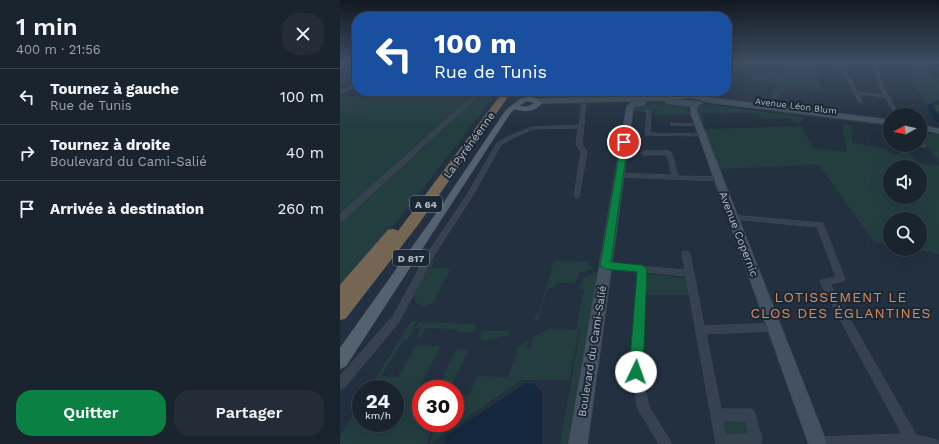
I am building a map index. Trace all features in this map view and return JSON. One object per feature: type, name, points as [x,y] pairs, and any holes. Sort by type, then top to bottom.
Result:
[{"type":"highway","name":"La Pyrénéenne","points":[[340,296],[402,222],[498,96]]},
{"type":"highway","name":"La Pyrénéenne","points":[[340,313],[412,223],[504,96]]},
{"type":"main road","points":[[514,106],[515,103],[522,100],[535,102]]},
{"type":"main road","points":[[514,106],[525,108],[535,102]]},
{"type":"main road","name":"D 817","points":[[340,361],[485,157],[497,128],[508,111],[514,106]]},
{"type":"main road","name":"D 817","points":[[497,128],[525,108]]},
{"type":"street","points":[[852,84],[860,102]]},
{"type":"street","points":[[879,84],[893,108]]},
{"type":"street","points":[[340,92],[352,88]]},
{"type":"street","points":[[856,93],[885,96]]},
{"type":"street","points":[[340,218],[474,96]]},
{"type":"street","points":[[578,196],[584,152],[579,144],[584,96]]},
{"type":"street","points":[[615,102],[628,96]]},
{"type":"street","points":[[632,96],[643,101]]},
{"type":"street","points":[[535,102],[643,101],[680,96],[696,98]]},
{"type":"street","name":"Avenue Copernic","points":[[680,96],[686,104],[696,98],[701,130],[818,443]]},
{"type":"street","name":"Avenue Léon Blum","points":[[696,98],[883,121]]},
{"type":"street","name":"Avenue Léon Blum","points":[[696,98],[883,126]]},
{"type":"street","points":[[629,115],[630,107],[633,104],[643,101]]},
{"type":"street","points":[[615,102],[626,107],[625,111],[629,115]]},
{"type":"street","points":[[649,111],[648,134],[701,130]]},
{"type":"street","name":"Boulevard du Cami-Salié","points":[[578,444],[629,115]]},
{"type":"street","points":[[673,124],[701,130]]},
{"type":"street","points":[[340,384],[396,319],[485,157],[499,144],[526,130],[540,127],[581,126]]},
{"type":"street","points":[[927,131],[939,132]]},
{"type":"street","points":[[644,153],[669,153],[675,177]]},
{"type":"street","points":[[619,175],[719,179]]},
{"type":"street","points":[[733,217],[820,225],[841,279],[824,282],[912,440]]},
{"type":"street","points":[[686,254],[716,415]]},
{"type":"street","points":[[605,266],[689,273]]},
{"type":"street","points":[[642,269],[636,372],[644,409],[666,444]]},
{"type":"street","points":[[700,330],[776,328]]},
{"type":"street","points":[[818,443],[912,440],[933,444]]},
{"type":"green space","points":[[775,84],[820,84],[822,91],[786,86],[779,99],[770,98],[777,84]]},
{"type":"green space","points":[[914,84],[939,84],[939,120],[935,118],[922,99]]},
{"type":"green space","points":[[340,96],[494,96],[404,213],[340,288]]},
{"type":"green space","points":[[636,96],[679,96],[637,97]]},
{"type":"green space","points":[[671,104],[686,106],[690,115],[655,115],[656,109],[647,109],[647,112],[630,111],[632,107],[637,105]]},
{"type":"green space","points":[[704,104],[802,117],[804,119],[800,123],[794,123],[790,118],[762,119],[758,113],[701,113],[706,125],[702,125],[695,108]]},
{"type":"green space","points":[[776,109],[883,123],[883,126],[775,112]]},
{"type":"green space","points":[[842,124],[852,125],[853,133],[851,133],[853,143],[883,148],[883,152],[889,153],[899,154],[899,152],[910,152],[915,160],[883,160],[883,204],[927,204],[927,164],[939,166],[939,254],[927,252],[927,212],[883,212],[883,244],[874,242],[819,165],[718,169],[704,129],[802,126],[812,148],[847,152]]},
{"type":"green space","points":[[859,126],[883,130],[883,131]]},
{"type":"green space","points":[[927,134],[939,134],[939,161],[927,146]]},
{"type":"green space","points":[[432,261],[434,262],[431,269],[447,268],[450,271],[433,303],[425,306],[419,305],[416,302],[414,294]]},
{"type":"green space","points":[[554,261],[590,262],[590,266],[593,267],[592,269],[579,273],[575,283],[556,283],[554,288],[548,288],[538,320],[534,320],[536,315],[538,315]]},
{"type":"green space","points":[[599,272],[574,444],[560,444],[579,330],[569,380],[521,380],[464,420],[464,395],[469,395],[477,376],[508,377],[518,349],[516,348],[529,339],[526,349],[530,349],[533,337],[548,329],[576,330],[584,289],[579,289],[580,285],[583,279],[591,273]]},
{"type":"green space","points":[[650,274],[686,278],[690,295],[643,295],[645,277]]},
{"type":"green space","points":[[411,321],[417,321],[413,330],[407,340],[404,340],[381,376],[398,377],[416,345],[441,346],[423,380],[412,380],[412,432],[431,432],[426,444],[340,444],[340,436],[352,417],[352,432],[404,432],[404,380],[375,380]]},
{"type":"green space","points":[[419,322],[476,324],[472,333],[457,332],[458,329],[426,328],[421,337],[416,337],[421,329],[415,328]]},
{"type":"green space","points":[[482,331],[509,331],[509,335],[481,341]]},
{"type":"green space","points":[[456,349],[468,350],[454,380],[441,380]]},
{"type":"green space","points":[[745,421],[750,435],[727,437],[724,423]]},
{"type":"green space","points":[[434,432],[446,432],[429,444]]},
{"type":"water","points":[[526,383],[534,384],[542,392],[542,444],[445,444],[446,436],[452,432],[464,432],[464,424]]},
{"type":"waterway","points":[[939,102],[929,105],[939,120]]},
{"type":"district","name":"LOTISSEMENT LE CLOS DES ÉGLANTINES","points":[[841,306]]},
{"type":"route","points":[[624,142],[605,266],[642,269],[636,372]]}]
